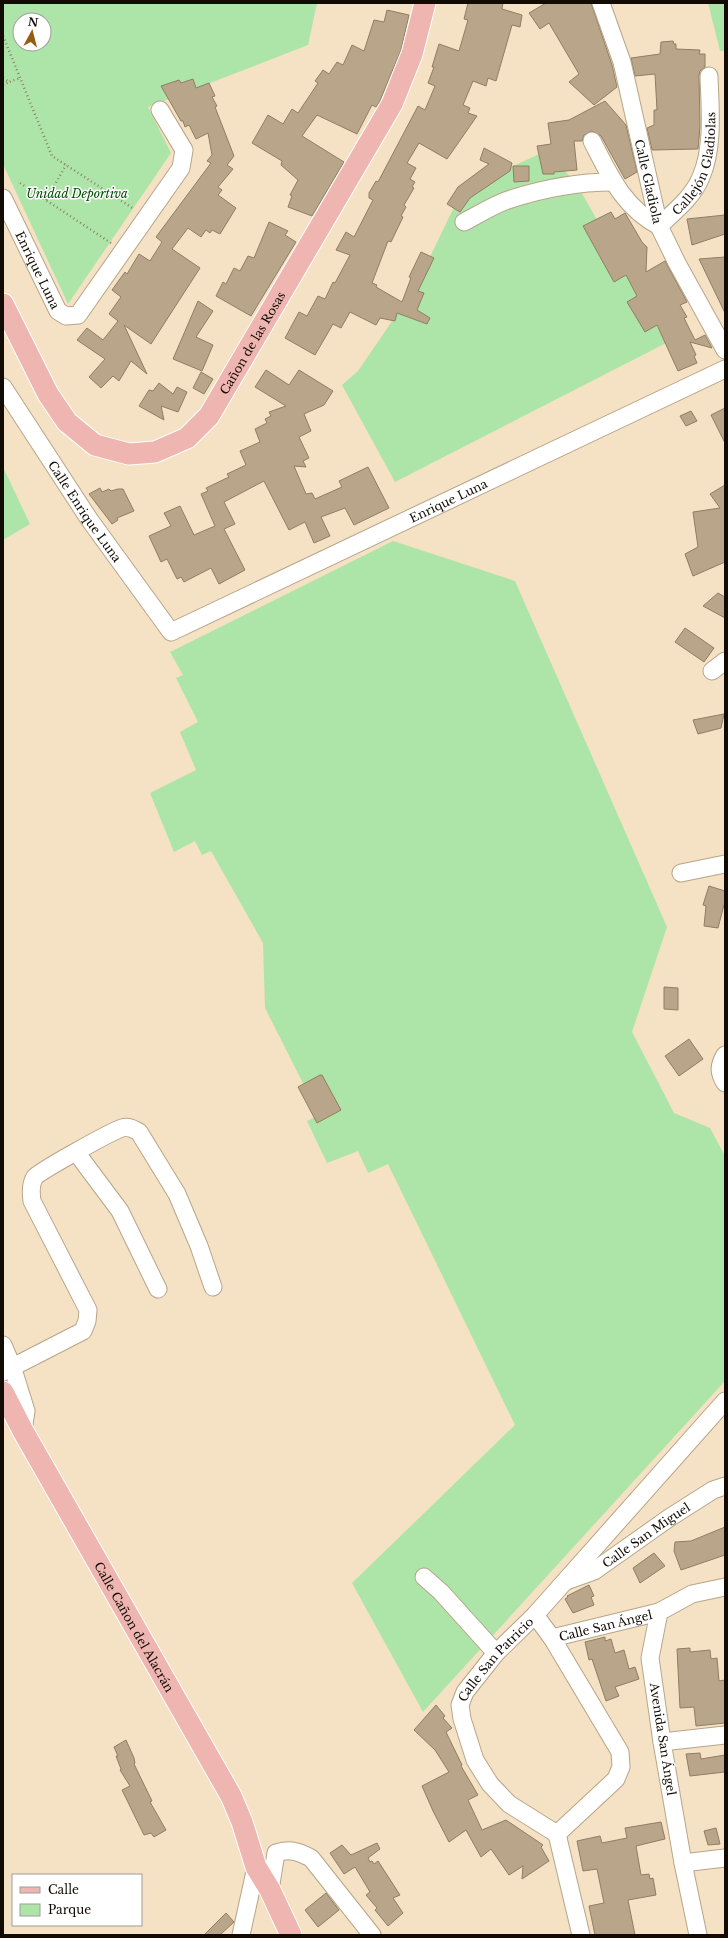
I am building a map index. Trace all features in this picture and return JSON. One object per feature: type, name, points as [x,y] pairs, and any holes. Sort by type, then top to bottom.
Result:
[{"type":"main road","name":"Cañon de las Rosas","points":[[3,304],[48,394],[67,422],[95,445],[128,454],[155,452],[188,438],[209,416],[392,104],[412,54],[425,3]]},
{"type":"main road","name":"Calle Cañon del Alacrán","points":[[3,1392],[23,1431],[231,1796],[242,1822],[256,1867],[270,1890],[291,1935]]},
{"type":"street","name":"Calle Gladiola","points":[[601,3],[622,62],[659,226],[677,263],[725,350]]},
{"type":"street","name":"Callejón Gladiolas","points":[[592,141],[613,182],[634,209],[645,219],[659,226],[688,198],[701,178],[707,152],[710,124],[709,76]]},
{"type":"street","points":[[122,252],[181,168],[184,158],[184,150],[160,110]]},
{"type":"street","points":[[464,222],[507,200],[590,182],[613,182]]},
{"type":"street","name":"Enrique Luna","points":[[3,198],[58,311],[66,316],[78,315],[122,252]]},
{"type":"street","name":"Enrique Luna","points":[[180,633],[725,369]]},
{"type":"street","name":"Calle Enrique Luna","points":[[3,387],[8,397],[89,519],[180,633]]},
{"type":"street","points":[[682,873],[725,864]]},
{"type":"street","points":[[725,1055],[719,1066],[721,1077],[725,1083]]},
{"type":"street","points":[[8,1369],[83,1331],[87,1321],[88,1310],[32,1201],[30,1191],[35,1177],[76,1152],[122,1128],[131,1127],[139,1132],[177,1194],[199,1246],[213,1287]]},
{"type":"street","points":[[76,1152],[120,1211],[158,1289]]},
{"type":"street","points":[[3,1345],[8,1369],[26,1411],[23,1431]]},
{"type":"street","name":"Calle San Patricio","points":[[536,1615],[552,1638],[620,1752],[621,1767],[616,1779],[557,1834],[509,1804],[490,1784],[475,1760],[462,1719],[460,1705],[465,1692],[496,1654],[536,1615],[725,1401]]},
{"type":"street","name":"Calle San Miguel","points":[[566,1581],[594,1571],[669,1518],[714,1490],[725,1486]]},
{"type":"street","points":[[424,1578],[441,1592],[496,1654]]},
{"type":"street","points":[[659,1612],[692,1594],[725,1587]]},
{"type":"street","name":"Calle San Ángel","points":[[552,1638],[659,1612]]},
{"type":"street","name":"Avenida San Ángel","points":[[659,1612],[650,1658],[662,1742],[683,1863],[698,1935]]},
{"type":"street","points":[[662,1742],[725,1735]]},
{"type":"street","points":[[557,1834],[581,1935]]},
{"type":"street","points":[[270,1890],[276,1853],[284,1850],[297,1851],[311,1858],[372,1935]]},
{"type":"street","points":[[683,1863],[725,1858]]},
{"type":"street","points":[[241,1935],[256,1867]]},
{"type":"path","points":[[3,36],[52,156],[146,218]]},
{"type":"path","points":[[3,78],[9,82]]},
{"type":"path","points":[[3,84],[20,78]]},
{"type":"path","points":[[46,200],[66,166]]},
{"type":"path","points":[[20,184],[122,252]]},
{"type":"green space","name":"Unidad Deportiva","points":[[3,3],[317,3],[308,45],[148,107],[171,153],[68,304],[3,164]]},
{"type":"green space","points":[[708,3],[725,3],[725,51],[720,51]]},
{"type":"green space","points":[[548,150],[579,188],[666,343],[395,482],[342,385],[358,371],[416,286],[455,205],[513,166]]},
{"type":"green space","points":[[3,467],[30,524],[3,540]]},
{"type":"green space","points":[[393,541],[515,581],[667,927],[632,1032],[674,1113],[710,1128],[725,1156],[725,1381],[423,1712],[352,1583],[515,1425],[388,1164],[368,1173],[358,1151],[327,1163],[307,1121],[319,1115],[265,1008],[263,943],[211,851],[202,855],[195,841],[174,852],[150,793],[196,770],[180,732],[198,722],[176,678],[183,675],[170,652]]},
{"type":"building","points":[[468,3],[503,3],[502,9],[522,15],[520,27],[512,25],[496,81],[488,78],[486,86],[473,81],[463,105],[470,108],[468,113],[477,116],[447,159],[419,143],[407,163],[416,168],[410,179],[415,182],[412,187],[414,188],[404,205],[406,207],[401,216],[403,217],[391,242],[388,241],[372,283],[377,285],[376,287],[402,302],[411,278],[409,277],[421,252],[434,258],[418,291],[424,293],[417,310],[430,318],[427,324],[397,313],[395,321],[380,318],[376,325],[350,312],[341,328],[333,324],[315,355],[285,338],[299,312],[307,316],[318,296],[325,299],[333,282],[335,283],[350,255],[336,250],[346,232],[354,237],[373,200],[369,198],[369,193],[376,181],[378,182],[418,106],[425,110],[435,86],[428,83],[434,67],[432,67],[439,44],[459,51],[468,20],[464,19]]},
{"type":"building","points":[[546,3],[591,3],[612,65],[617,87],[594,105],[569,82],[579,74],[549,23],[540,29],[529,13]]},
{"type":"building","points":[[387,10],[409,15],[401,50],[379,103],[376,107],[372,105],[357,134],[317,115],[302,136],[344,162],[312,216],[288,207],[292,196],[290,195],[298,180],[281,165],[282,161],[252,143],[268,115],[283,124],[292,109],[298,113],[318,83],[315,81],[323,70],[329,74],[337,62],[343,65],[352,45],[364,51],[374,20],[384,22]]},
{"type":"building","points":[[673,41],[674,44],[676,44],[676,49],[700,50],[699,54],[705,54],[705,67],[700,71],[699,76],[700,127],[698,149],[652,150],[647,128],[654,125],[654,110],[657,110],[655,74],[635,76],[631,58],[660,54],[661,42]]},
{"type":"building","points":[[193,79],[196,88],[209,83],[215,96],[212,97],[217,106],[215,107],[234,156],[227,165],[233,169],[218,187],[222,190],[218,195],[236,208],[220,234],[212,230],[210,233],[206,230],[201,237],[188,228],[172,249],[200,268],[151,344],[124,325],[147,374],[131,361],[119,381],[113,376],[101,388],[89,377],[105,359],[77,340],[87,328],[103,340],[118,321],[109,314],[121,297],[112,290],[125,272],[127,274],[139,254],[150,261],[162,242],[156,237],[211,163],[207,161],[212,155],[208,133],[196,139],[189,125],[185,127],[183,121],[181,121],[161,86],[179,80],[181,83]]},
{"type":"building","points":[[605,101],[626,125],[637,172],[625,179],[601,136],[592,131],[584,135],[582,141],[574,141],[577,170],[554,172],[554,174],[543,174],[537,146],[551,144],[548,123],[569,120]]},
{"type":"building","points":[[484,148],[512,163],[510,171],[470,198],[460,212],[447,204],[458,187],[489,164],[480,160]]},
{"type":"building","points":[[513,166],[529,166],[529,181],[514,182]]},
{"type":"building","points":[[611,212],[615,219],[625,213],[642,242],[647,247],[646,272],[665,261],[687,302],[680,305],[687,317],[684,318],[695,340],[705,335],[712,348],[690,342],[696,355],[694,356],[697,363],[678,371],[657,325],[645,332],[627,302],[637,296],[626,275],[614,282],[583,226]]},
{"type":"building","points":[[725,215],[725,234],[692,245],[687,219]]},
{"type":"building","points":[[269,222],[288,231],[285,235],[296,242],[251,316],[216,296],[223,282],[226,284],[234,268],[240,271],[248,256],[254,258]]},
{"type":"building","points":[[725,257],[725,313],[699,259]]},
{"type":"building","points":[[198,301],[213,311],[196,337],[213,345],[202,371],[173,359]]},
{"type":"building","points":[[266,370],[289,385],[299,370],[333,391],[324,405],[304,414],[311,431],[299,437],[309,458],[303,461],[306,467],[294,466],[306,494],[312,493],[315,499],[342,487],[339,481],[368,467],[389,508],[354,525],[345,508],[321,517],[330,536],[314,543],[305,522],[289,530],[264,481],[224,502],[235,524],[224,529],[245,570],[219,584],[211,568],[184,582],[181,577],[177,579],[167,559],[161,562],[149,536],[171,526],[164,513],[180,506],[194,535],[215,526],[201,494],[208,491],[206,488],[229,477],[227,474],[246,465],[240,451],[260,442],[255,429],[267,423],[265,419],[271,416],[269,412],[286,406],[255,387]]},
{"type":"building","points":[[201,372],[213,379],[204,394],[193,388]]},
{"type":"building","points":[[159,383],[173,394],[177,387],[187,392],[178,412],[161,406],[164,420],[139,406],[149,390],[153,391]]},
{"type":"building","points":[[725,408],[725,443],[711,415]]},
{"type":"building","points":[[691,411],[697,421],[686,426],[680,416]]},
{"type":"building","points":[[725,485],[725,562],[693,576],[685,554],[698,547],[693,512],[720,508],[710,494]]},
{"type":"building","points":[[100,488],[102,492],[109,489],[111,491],[123,489],[134,511],[117,518],[118,520],[112,524],[89,494]]},
{"type":"building","points":[[718,593],[725,597],[725,618],[703,606]]},
{"type":"building","points":[[685,628],[714,648],[704,662],[675,642]]},
{"type":"building","points":[[724,714],[721,728],[698,734],[693,720]]},
{"type":"building","points":[[709,886],[725,891],[725,901],[718,928],[704,926],[706,906],[703,905]]},
{"type":"building","points":[[664,987],[678,988],[678,1010],[664,1009]]},
{"type":"building","points":[[689,1039],[703,1059],[679,1076],[665,1056]]},
{"type":"building","points":[[322,1075],[341,1110],[317,1123],[298,1087]]},
{"type":"building","points":[[725,1527],[725,1555],[681,1570],[674,1551],[675,1542],[691,1541]]},
{"type":"building","points":[[654,1553],[665,1566],[640,1583],[633,1568]]},
{"type":"building","points":[[589,1585],[594,1596],[591,1597],[594,1605],[573,1613],[565,1599],[568,1597],[567,1596]]},
{"type":"building","points":[[605,1637],[605,1641],[611,1639],[615,1653],[624,1650],[629,1669],[635,1667],[639,1679],[615,1687],[619,1696],[606,1701],[592,1659],[589,1660],[585,1642]]},
{"type":"building","points":[[690,1648],[690,1652],[710,1650],[711,1659],[717,1658],[719,1681],[725,1680],[725,1723],[696,1726],[694,1707],[680,1708],[677,1649]]},
{"type":"building","points":[[436,1705],[445,1716],[443,1718],[452,1728],[446,1732],[462,1765],[461,1766],[478,1795],[468,1800],[482,1830],[506,1820],[543,1845],[541,1847],[549,1861],[522,1879],[523,1866],[509,1875],[491,1849],[481,1857],[466,1830],[449,1842],[433,1811],[422,1786],[449,1772],[435,1750],[414,1730]]},
{"type":"building","points":[[126,1740],[134,1758],[134,1764],[152,1801],[150,1802],[166,1830],[154,1837],[151,1833],[144,1835],[122,1790],[130,1786],[120,1770],[121,1769],[116,1756],[118,1756],[114,1747]]},
{"type":"building","points":[[700,1753],[701,1759],[725,1755],[725,1772],[690,1776],[686,1754]]},
{"type":"building","points":[[661,1822],[665,1839],[636,1846],[641,1875],[649,1874],[650,1879],[653,1878],[656,1895],[628,1900],[635,1935],[595,1935],[589,1906],[604,1903],[597,1869],[583,1871],[577,1841],[600,1836],[602,1843],[627,1838],[625,1828]]},
{"type":"building","points":[[716,1828],[720,1844],[708,1845],[704,1831]]},
{"type":"building","points":[[377,1843],[380,1849],[368,1858],[370,1862],[372,1861],[374,1864],[378,1861],[400,1895],[393,1898],[403,1913],[388,1926],[375,1910],[377,1908],[366,1895],[370,1892],[355,1867],[344,1874],[330,1853],[342,1845],[351,1855]]},
{"type":"building","points":[[326,1893],[339,1910],[318,1927],[305,1910]]},
{"type":"building","points":[[226,1913],[234,1922],[220,1935],[204,1935]]}]
